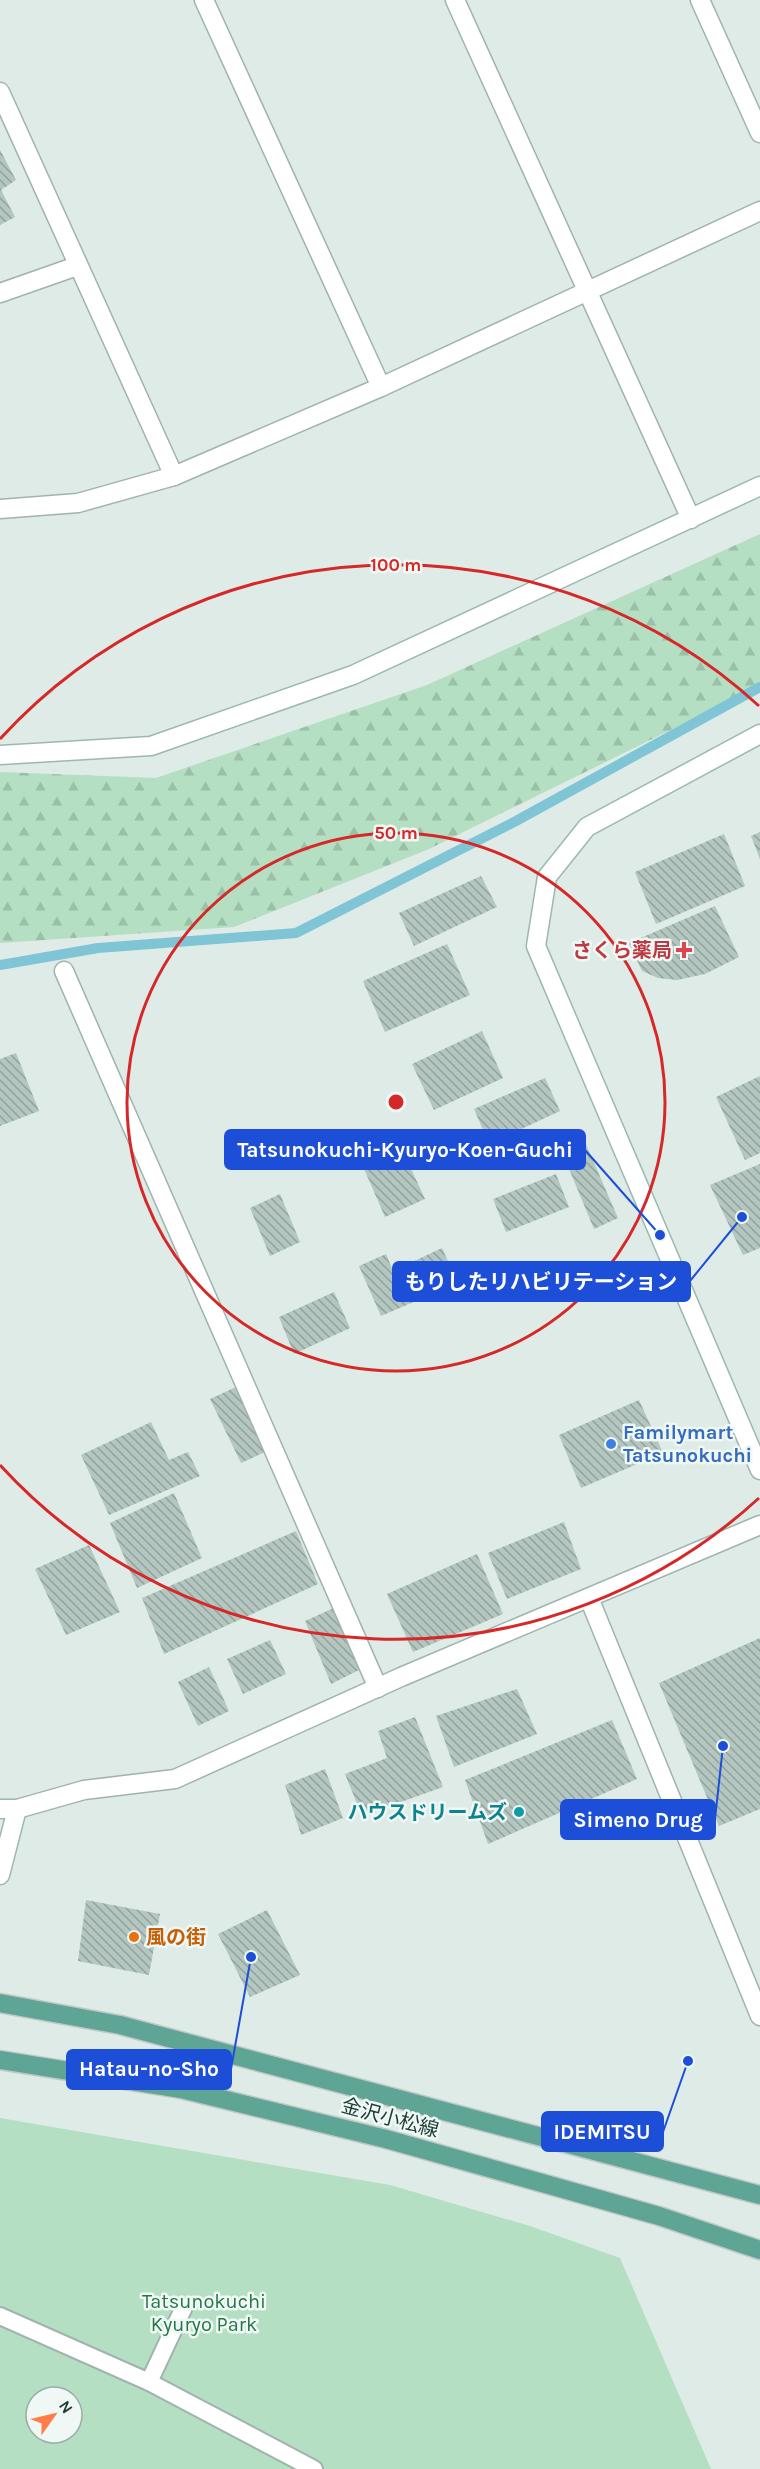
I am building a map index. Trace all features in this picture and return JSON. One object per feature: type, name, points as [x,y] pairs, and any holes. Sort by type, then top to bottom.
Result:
[{"type":"main road","name":"金沢小松線","points":[[0,2003],[120,2025],[760,2195]]},
{"type":"main road","name":"金沢小松線","points":[[0,2060],[181,2089],[387,2139],[659,2216],[760,2250]]},
{"type":"street","points":[[204,0],[381,387]]},
{"type":"street","points":[[455,0],[691,519]]},
{"type":"street","points":[[700,0],[760,133]]},
{"type":"street","points":[[0,92],[174,476]]},
{"type":"street","points":[[0,509],[78,503],[174,476],[381,387],[760,211]]},
{"type":"street","points":[[0,293],[77,266]]},
{"type":"street","points":[[0,755],[151,746],[353,675],[760,486]]},
{"type":"street","points":[[760,734],[587,827],[548,877],[536,946],[760,1470]]},
{"type":"street","points":[[64,971],[378,1688]]},
{"type":"street","points":[[0,1875],[9,1809],[84,1790],[175,1779],[378,1688],[760,1525]]},
{"type":"street","points":[[589,1598],[760,2016]]},
{"type":"lane","points":[[149,2382],[184,2307]]},
{"type":"lane","points":[[0,2316],[149,2382],[314,2469]]},
{"type":"green space","points":[[760,534],[760,686],[429,849],[234,927],[0,943],[0,772],[156,778],[427,685]]},
{"type":"green space","name":"Tatsunokuchi Kyuryo Park","points":[[0,2118],[390,2185],[530,2226],[620,2258],[711,2469],[0,2469]]},
{"type":"building","points":[[0,150],[16,180],[1,190],[15,217],[0,225]]},
{"type":"building","points":[[760,832],[760,859],[751,836]]},
{"type":"building","points":[[724,834],[745,886],[656,924],[635,872]]},
{"type":"building","points":[[481,876],[497,907],[414,946],[399,913]]},
{"type":"building","name":"さくら薬局","points":[[715,906],[739,957],[705,974],[677,980],[658,978],[642,971],[629,943]]},
{"type":"building","points":[[447,944],[470,995],[385,1032],[363,981]]},
{"type":"building","points":[[482,1031],[503,1078],[434,1110],[412,1064]]},
{"type":"building","points":[[16,1053],[39,1111],[0,1126],[0,1059]]},
{"type":"building","points":[[760,1076],[760,1153],[745,1160],[716,1097]]},
{"type":"building","points":[[545,1078],[560,1111],[489,1144],[474,1109]]},
{"type":"building","points":[[585,1142],[618,1218],[594,1229],[562,1152]]},
{"type":"building","points":[[400,1145],[425,1199],[385,1217],[361,1162]]},
{"type":"building","points":[[760,1164],[760,1248],[743,1255],[710,1185]]},
{"type":"building","points":[[556,1174],[569,1207],[506,1232],[493,1199]]},
{"type":"building","points":[[280,1194],[300,1242],[270,1256],[250,1208]]},
{"type":"building","points":[[442,1248],[458,1283],[381,1316],[359,1266],[386,1254],[393,1271]]},
{"type":"building","points":[[334,1292],[350,1328],[294,1354],[279,1317]]},
{"type":"building","points":[[236,1387],[265,1452],[241,1463],[210,1399]]},
{"type":"building","name":"Familymart Tatsunokuchi","points":[[639,1400],[663,1453],[581,1488],[559,1435]]},
{"type":"building","points":[[151,1422],[169,1460],[188,1452],[200,1476],[109,1515],[81,1455]]},
{"type":"building","points":[[174,1493],[202,1558],[137,1588],[110,1523]]},
{"type":"building","points":[[564,1522],[581,1569],[507,1599],[488,1553]]},
{"type":"building","points":[[296,1531],[318,1584],[164,1654],[142,1598]]},
{"type":"building","points":[[89,1545],[120,1612],[66,1635],[35,1569]]},
{"type":"building","points":[[477,1554],[503,1614],[413,1652],[387,1594]]},
{"type":"building","points":[[336,1607],[363,1668],[331,1684],[305,1621]]},
{"type":"building","points":[[760,1638],[760,1809],[719,1826],[659,1683]]},
{"type":"building","points":[[270,1640],[286,1674],[243,1694],[227,1659]]},
{"type":"building","points":[[209,1667],[229,1711],[198,1726],[178,1682]]},
{"type":"building","points":[[517,1689],[537,1734],[454,1767],[436,1716]]},
{"type":"building","points":[[415,1717],[443,1787],[362,1816],[345,1774],[387,1758],[378,1731]]},
{"type":"building","name":"ハウスドリームズ","points":[[612,1720],[637,1779],[488,1844],[465,1780]]},
{"type":"building","points":[[325,1769],[343,1818],[301,1835],[285,1785]]},
{"type":"building","points":[[86,1900],[160,1914],[149,1975],[78,1961]]},
{"type":"building","points":[[267,1910],[300,1975],[250,1997],[218,1934]]},
{"type":"waterway","points":[[0,965],[98,948],[296,933],[516,821],[760,687]]},
{"type":"place","name":"さくら薬局","points":[[684,950]]},
{"type":"place","name":"もりしたリハビリテーション","points":[[742,1217]]},
{"type":"place","name":"Tatsunokuchi-Kyuryo-Koen-Guchi","points":[[660,1235]]},
{"type":"place","name":"Familymart Tatsunokuchi","points":[[611,1444]]},
{"type":"place","name":"Simeno Drug","points":[[723,1746]]},
{"type":"place","name":"ハウスドリームズ","points":[[519,1812]]},
{"type":"place","name":"風の街","points":[[134,1937]]},
{"type":"place","name":"Hatau-no-Sho","points":[[251,1957]]},
{"type":"place","name":"IDEMITSU","points":[[688,2061]]}]
